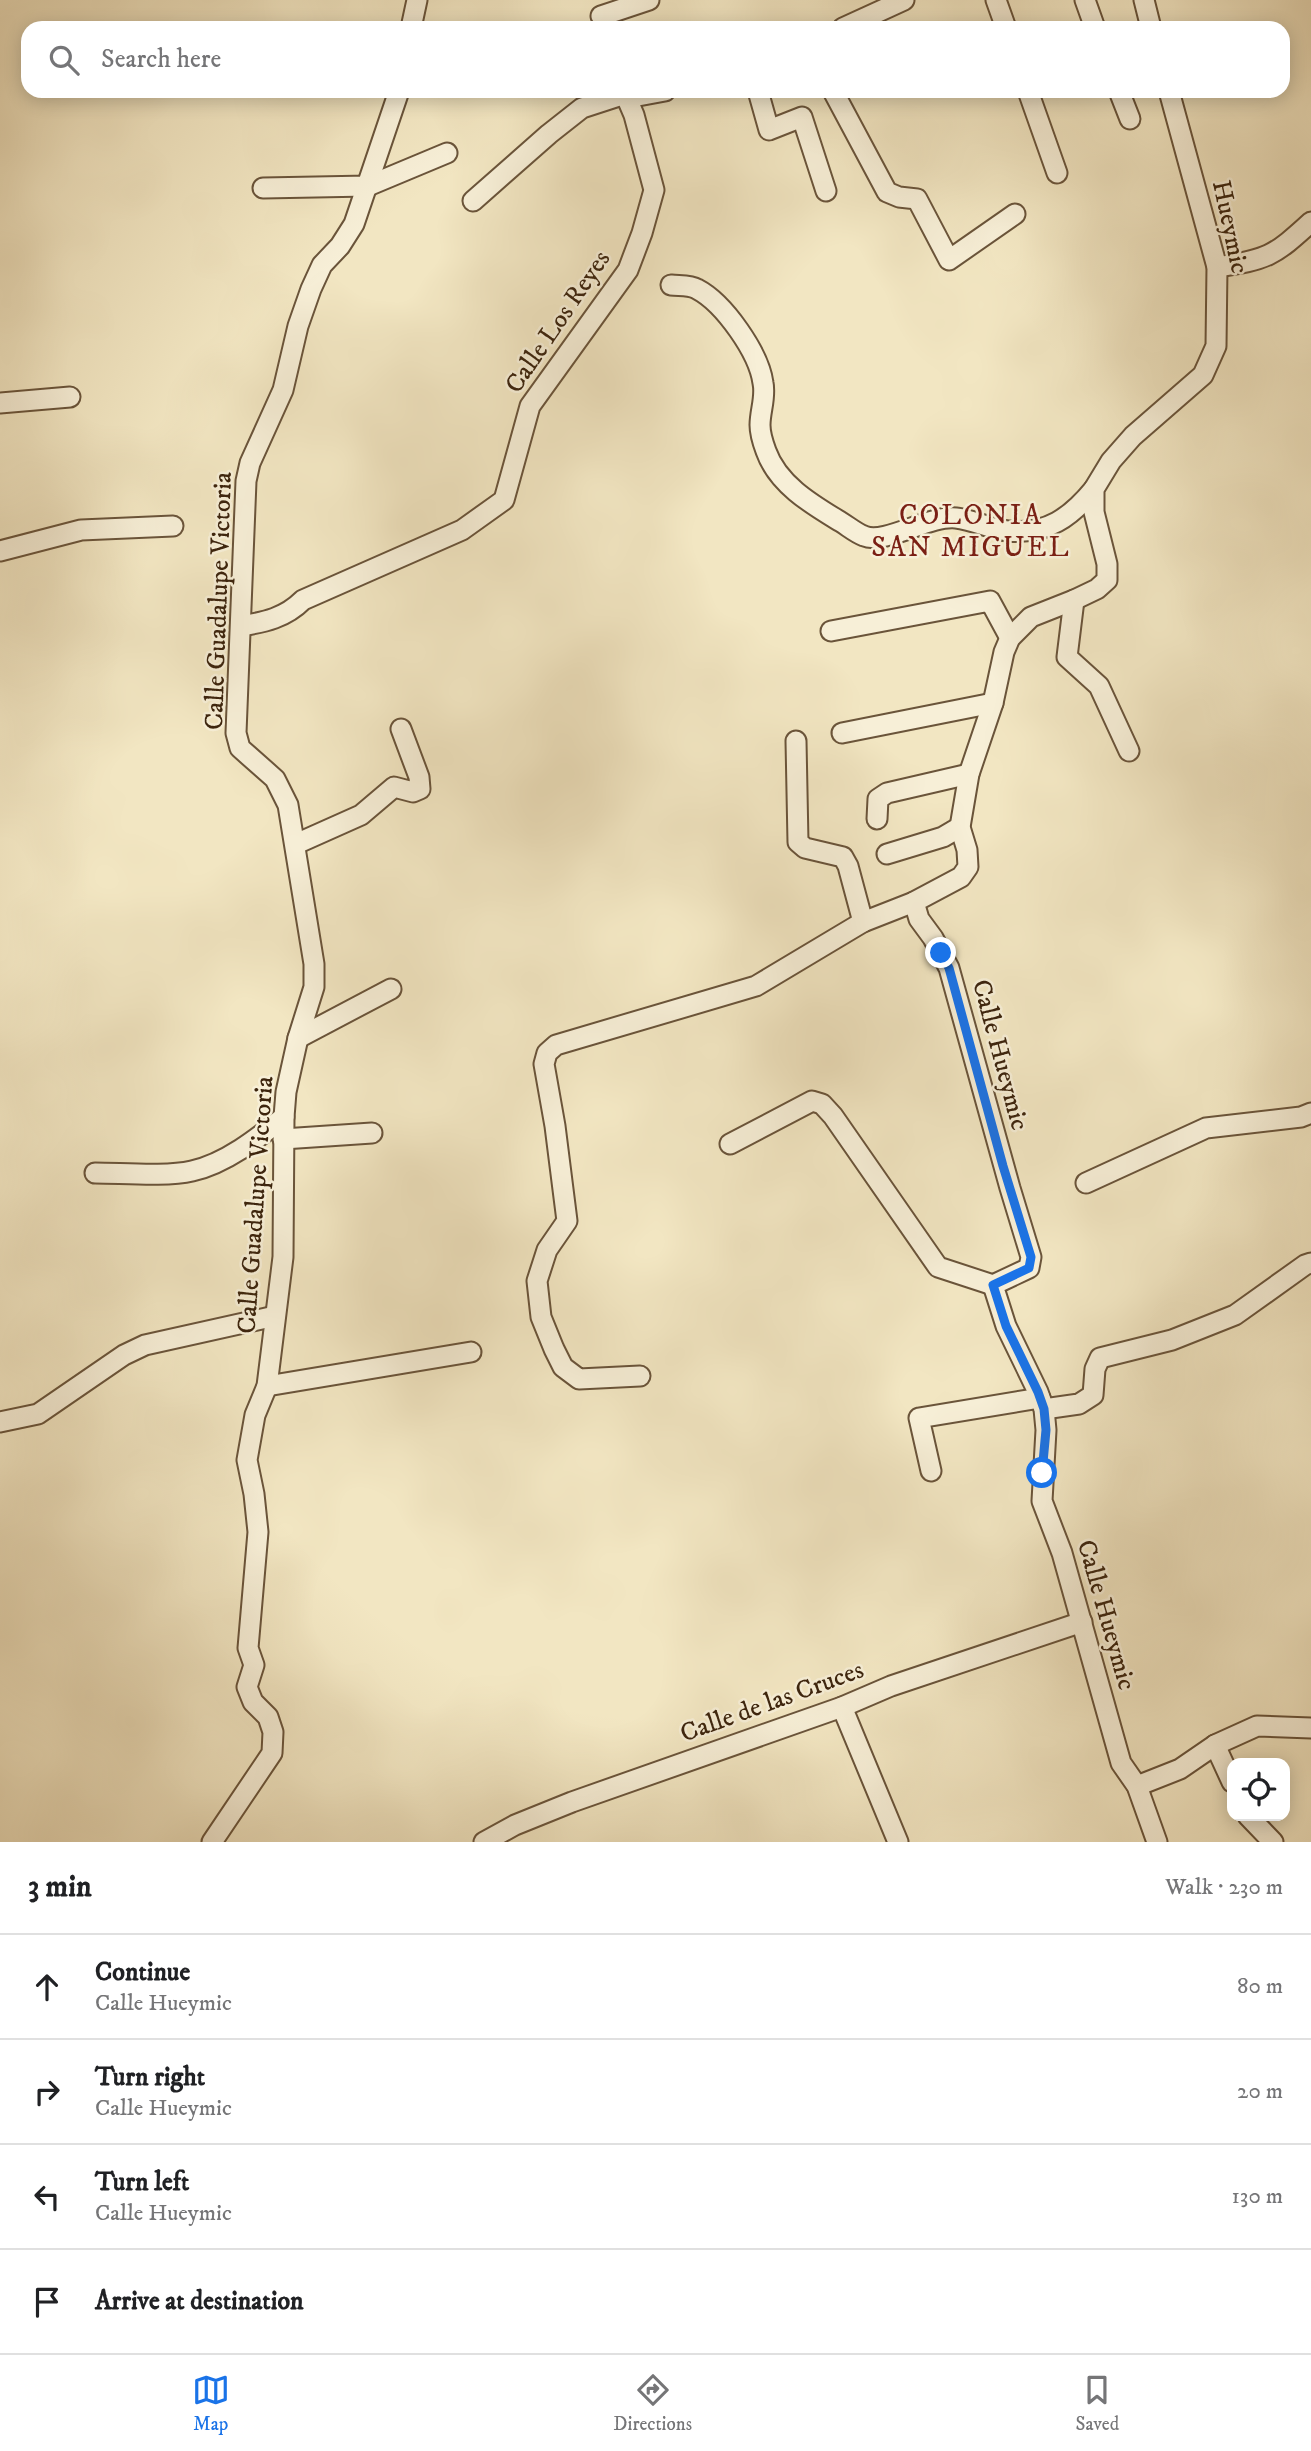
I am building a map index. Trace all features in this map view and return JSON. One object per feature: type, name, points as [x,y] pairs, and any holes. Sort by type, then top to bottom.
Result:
[{"type":"street","points":[[412,21],[417,0]]},
{"type":"street","points":[[601,15],[649,0]]},
{"type":"street","points":[[878,20],[904,0]]},
{"type":"street","points":[[996,0],[1004,21]]},
{"type":"street","points":[[1085,0],[1092,21]]},
{"type":"street","points":[[1143,0],[1149,21]]},
{"type":"street","name":"Calle Guadalupe Victoria","points":[[212,1842],[272,1752],[273,1731],[268,1717],[253,1702],[247,1687],[254,1665],[248,1648],[258,1532],[247,1460],[255,1415],[267,1386],[283,1256],[283,1139],[286,1092],[298,1038],[314,987],[314,964],[288,805],[275,779],[240,748],[236,733],[246,481],[250,463],[283,390],[298,326],[311,289],[322,265],[340,246],[354,224],[397,98]]},
{"type":"street","points":[[473,201],[582,108],[608,98]]},
{"type":"street","name":"Calle Los Reyes","points":[[241,626],[270,622],[294,609],[303,600],[462,530],[504,500],[530,406],[628,270],[642,233],[654,190],[634,114],[627,98]]},
{"type":"street","points":[[760,98],[769,130],[802,117],[826,191]]},
{"type":"street","points":[[838,98],[887,192],[899,197],[917,199],[949,260],[1015,214]]},
{"type":"street","points":[[1030,98],[1057,173]]},
{"type":"street","points":[[1122,98],[1130,119]]},
{"type":"street","name":"Hueymic","points":[[1094,489],[1111,461],[1133,436],[1203,375],[1216,346],[1217,267],[1170,98]]},
{"type":"street","points":[[262,188],[368,186],[447,153]]},
{"type":"street","points":[[1217,267],[1267,257],[1285,246],[1311,222]]},
{"type":"street","points":[[671,285],[695,287],[718,304],[754,357],[764,382],[760,426],[766,453],[786,484],[866,538],[882,538],[917,524],[954,517],[1008,531],[1038,529],[1076,511],[1094,489]]},
{"type":"street","points":[[0,403],[70,397]]},
{"type":"street","points":[[640,1376],[579,1379],[564,1367],[541,1317],[537,1281],[547,1250],[567,1221],[544,1064],[547,1053],[556,1045],[756,986],[863,922],[914,902],[961,877],[968,867],[967,850],[960,827],[969,774],[993,703],[1004,652],[1010,638],[1031,617],[1097,589],[1107,580],[1107,564],[1094,512],[1094,489]]},
{"type":"street","points":[[0,551],[81,530],[173,526]]},
{"type":"street","points":[[1074,600],[1067,657],[1100,686],[1129,751]]},
{"type":"street","points":[[831,631],[990,601],[1010,638]]},
{"type":"street","points":[[842,733],[993,703]]},
{"type":"street","points":[[296,844],[361,815],[394,787],[412,792],[420,789],[419,777],[401,729]]},
{"type":"street","points":[[796,741],[798,842],[805,848],[843,857],[848,866],[863,922]]},
{"type":"street","points":[[877,818],[878,799],[887,793],[969,774]]},
{"type":"street","points":[[887,854],[943,837],[960,827]]},
{"type":"street","name":"Calle Hueymic","points":[[914,902],[919,919],[949,968],[1031,1257],[1029,1268],[993,1285],[1006,1326],[1042,1404],[1046,1430],[1042,1501],[1062,1553],[1121,1763],[1138,1786],[1157,1842]]},
{"type":"street","points":[[298,1038],[391,989]]},
{"type":"street","points":[[730,1144],[812,1101],[822,1104],[834,1116],[938,1267],[993,1285]]},
{"type":"street","points":[[1086,1183],[1206,1128],[1311,1113]]},
{"type":"street","points":[[94,1173],[196,1171],[221,1159],[284,1117]]},
{"type":"street","points":[[283,1139],[372,1133]]},
{"type":"street","points":[[931,1471],[919,1418],[1042,1404],[1079,1404],[1093,1395],[1095,1369],[1100,1358],[1172,1340],[1235,1315],[1309,1268]]},
{"type":"street","points":[[0,1422],[38,1414],[124,1355],[145,1345],[275,1316]]},
{"type":"street","points":[[267,1386],[471,1352]]},
{"type":"street","name":"Calle de las Cruces","points":[[484,1842],[515,1825],[572,1802],[842,1707],[891,1686],[1082,1622]]},
{"type":"street","points":[[842,1707],[898,1842]]},
{"type":"street","points":[[1138,1786],[1180,1769],[1215,1745],[1257,1726],[1311,1728]]},
{"type":"street","points":[[1215,1745],[1227,1771]]},
{"type":"street","points":[[1253,1821],[1273,1842]]},
{"type":"district","name":"COLONIA SAN MIGUEL","points":[[971,531]]},
{"type":"route","points":[[941,953],[949,968],[1031,1257],[1029,1268],[993,1285],[1006,1326],[1044,1409],[1046,1430],[1042,1473]]}]
